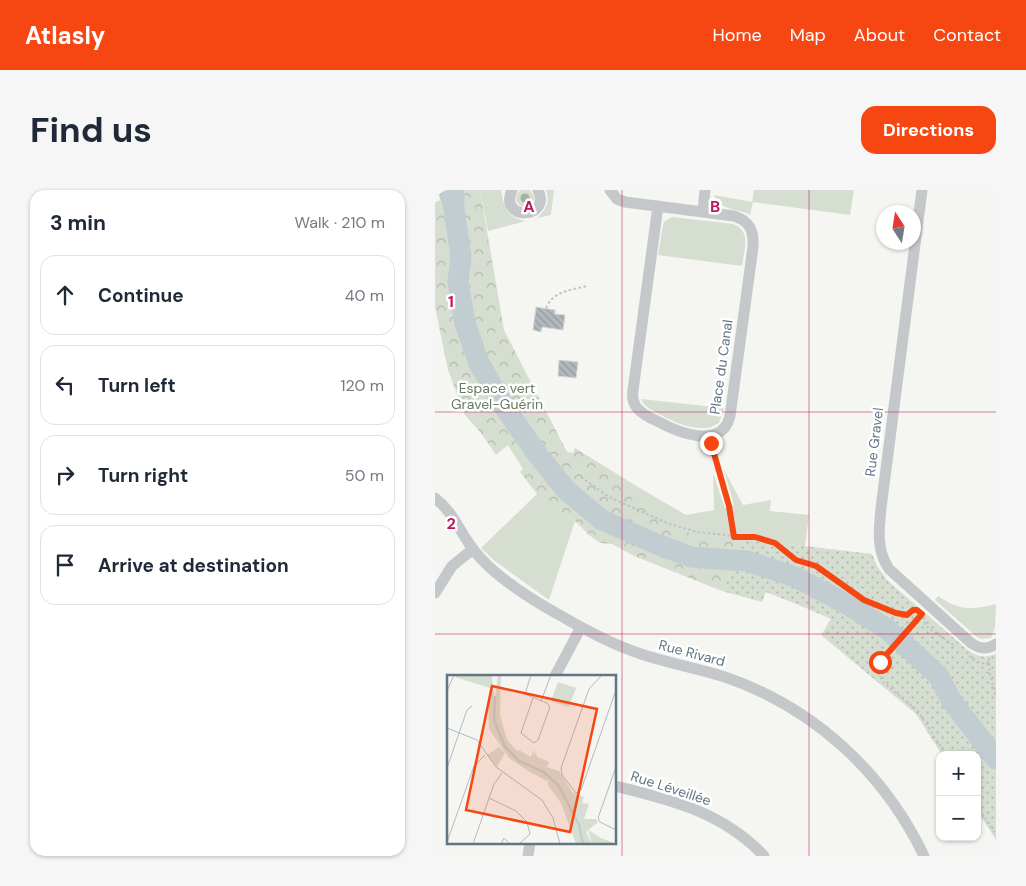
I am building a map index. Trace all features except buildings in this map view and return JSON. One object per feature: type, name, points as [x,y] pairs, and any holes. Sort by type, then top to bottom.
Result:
[{"type":"street","points":[[512,190],[509,195],[511,205],[523,214],[537,208],[540,198],[538,190]]},
{"type":"street","points":[[610,190],[612,195],[621,201],[658,206]]},
{"type":"street","points":[[703,212],[705,190]]},
{"type":"street","name":"Rue Gravel","points":[[922,190],[882,498],[879,544],[885,564],[893,574],[971,643],[980,648],[991,650]]},
{"type":"street","name":"Place du Canal","points":[[658,206],[703,212],[741,218],[750,226],[753,239],[730,416],[724,428],[710,436],[680,432],[672,429],[641,412],[633,400],[658,206]]},
{"type":"street","name":"Rue Rivard","points":[[435,498],[455,520],[473,550],[488,564],[533,598],[581,627],[639,653],[705,670],[750,687],[790,707],[813,722],[847,750],[880,784],[904,818],[924,856]]},
{"type":"street","points":[[435,593],[453,566],[473,550]]},
{"type":"street","points":[[556,675],[581,627]]},
{"type":"street","name":"Rue Léveillée","points":[[616,786],[675,802],[709,815],[737,832],[764,856]]},
{"type":"path","points":[[546,308],[555,295],[587,286]]},
{"type":"path","points":[[711,443],[729,506],[734,537]]},
{"type":"path","points":[[581,476],[609,497],[667,523],[697,532],[769,540],[796,560],[816,566],[864,600],[896,613],[907,615],[913,610],[923,613],[925,624],[928,628],[956,646]]},
{"type":"path","points":[[923,613],[883,658],[878,667],[879,677],[917,711],[943,751]]},
{"type":"path","points":[[991,650],[989,665],[996,697]]},
{"type":"path","points":[[963,652],[975,661],[989,665]]},
{"type":"path","points":[[981,811],[996,835]]},
{"type":"green space","points":[[525,189],[531,192],[534,198],[531,204],[525,207],[519,204],[516,198],[519,192]]},
{"type":"green space","name":"Espace vert Gravel-Guérin","points":[[464,190],[480,190],[504,330],[567,452],[573,453],[575,448],[638,487],[631,500],[700,539],[745,539],[722,591],[634,556],[612,544],[600,543],[575,521],[537,494],[520,472],[523,469],[508,445],[496,455],[481,433],[465,415],[448,370],[435,307],[435,202],[441,200],[460,254]]},
{"type":"green space","points":[[480,190],[501,190],[503,202],[508,211],[520,220],[526,221],[488,231]]},
{"type":"green space","points":[[546,190],[554,190],[551,215],[537,218],[546,206],[548,198]]},
{"type":"green space","points":[[754,190],[854,190],[850,215],[753,202],[750,215],[724,207],[716,200],[714,195],[752,202]]},
{"type":"green space","points":[[672,217],[733,224],[739,227],[745,236],[742,266],[658,255],[663,225],[665,221]]},
{"type":"green space","points":[[641,399],[724,408],[719,423],[704,428],[697,428],[673,421],[651,410]]},
{"type":"green space","points":[[724,470],[743,505],[771,500],[770,511],[809,515],[805,546],[745,539],[700,539],[630,500],[638,487],[686,515],[714,510],[713,473],[725,508],[734,505]]},
{"type":"green space","points":[[537,494],[575,521],[549,600],[495,561],[481,548]]},
{"type":"green space","points":[[745,539],[872,554],[877,566],[888,581],[969,651],[975,655],[982,656],[996,654],[996,840],[981,816],[981,751],[939,751],[916,714],[821,635],[831,619],[766,592],[762,602],[722,591]]},
{"type":"green space","points":[[938,596],[959,607],[966,608],[996,604],[995,627],[991,638],[981,639],[977,637],[935,600]]},
{"type":"water","points":[[437,190],[464,190],[461,256]]},
{"type":"waterway","points":[[451,190],[461,256],[458,282],[465,323],[478,361],[503,405],[538,455],[566,490],[602,520],[654,543],[691,557],[747,561],[795,577],[847,604],[887,629],[938,675],[951,700],[996,759]]},
{"type":"route","points":[[711,443],[733,522],[734,537],[755,537],[769,540],[796,560],[816,566],[864,600],[896,613],[907,615],[913,610],[917,610],[922,614],[880,662]]}]
